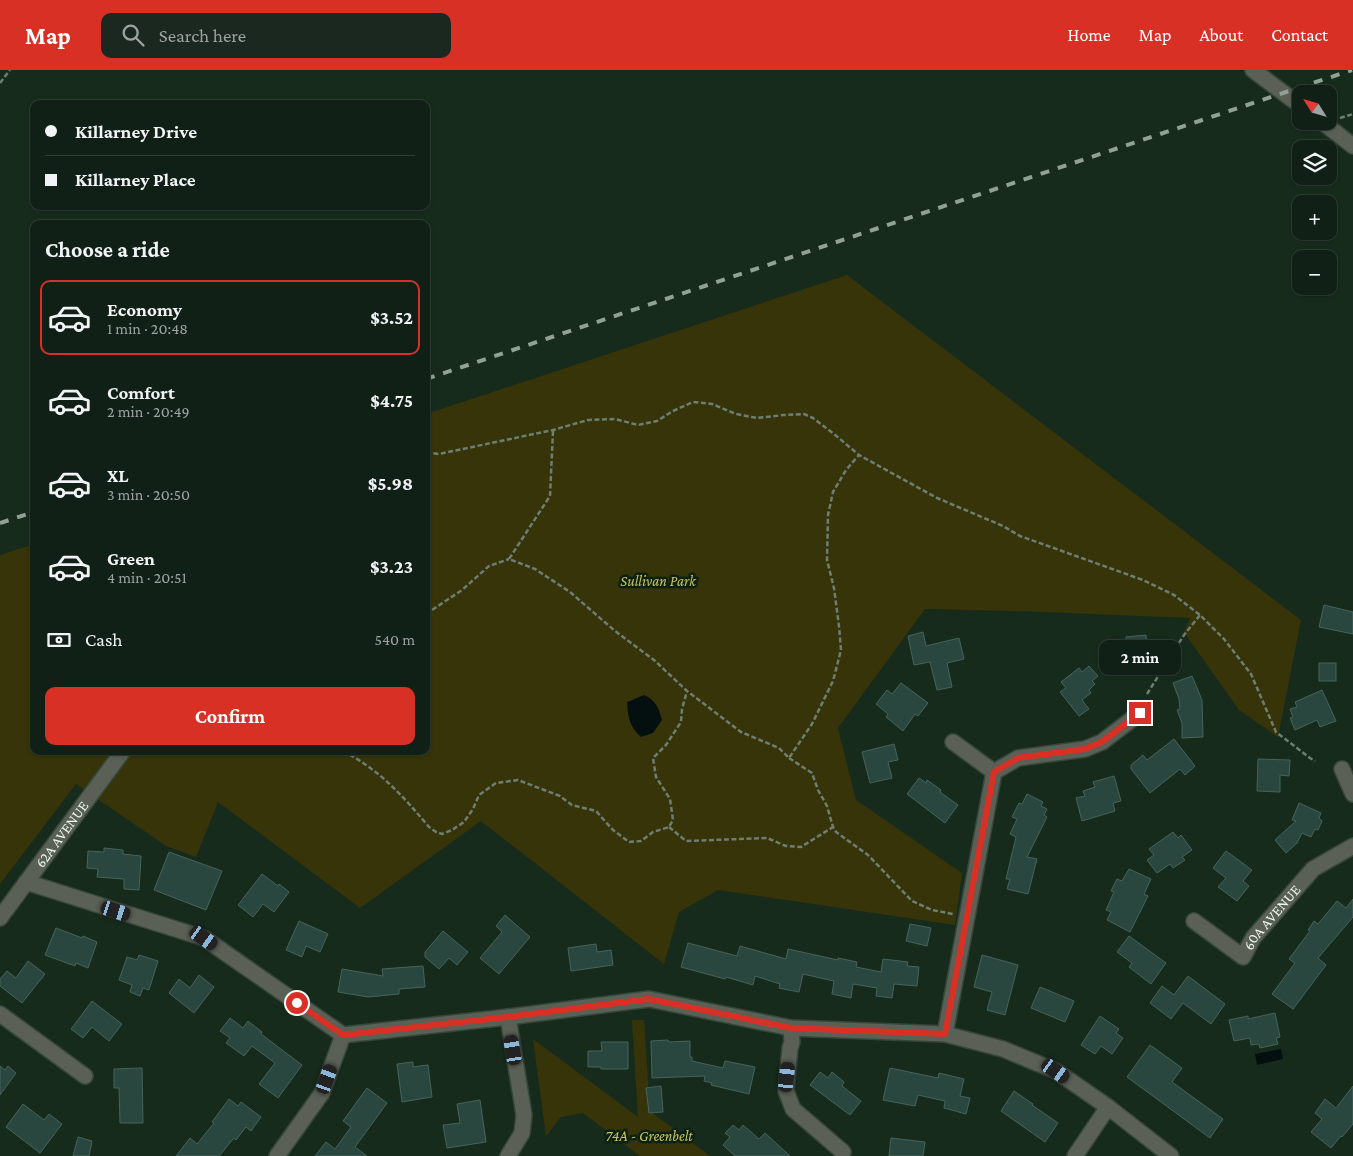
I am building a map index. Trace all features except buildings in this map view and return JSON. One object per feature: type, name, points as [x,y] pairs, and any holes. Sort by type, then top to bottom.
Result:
[{"type":"street","points":[[1253,70],[1292,99]]},
{"type":"street","points":[[1333,130],[1353,146]]},
{"type":"street","points":[[945,1034],[994,772],[1018,758],[1085,749],[1102,742],[1140,713]]},
{"type":"street","points":[[953,742],[994,772]]},
{"type":"street","name":"62A AVENUE","points":[[0,918],[120,755]]},
{"type":"street","points":[[1342,769],[1353,794]]},
{"type":"street","name":"60A AVENUE","points":[[1194,921],[1243,957],[1253,938],[1313,870],[1353,846]]},
{"type":"street","points":[[26,882],[204,938],[343,1035],[649,999],[791,1028],[945,1034],[1003,1049],[1056,1071],[1108,1107],[1171,1156]]},
{"type":"street","points":[[0,1014],[85,1076]]},
{"type":"street","points":[[508,1017],[524,1115],[522,1133],[508,1156]]},
{"type":"street","points":[[791,1028],[792,1042],[786,1091],[793,1110],[843,1152]]},
{"type":"street","points":[[277,1156],[322,1093],[343,1035]]},
{"type":"street","points":[[1075,1156],[1108,1107]]},
{"type":"path","points":[[0,83],[10,70]]},
{"type":"path","points":[[430,453],[439,454],[553,430],[588,420],[615,419],[638,425],[657,421],[673,411],[694,402],[712,404],[736,414],[757,418],[784,414],[804,414],[813,418],[859,455],[938,498],[1003,526],[1020,536],[1143,580],[1174,595],[1200,615],[1224,639],[1251,674],[1276,732],[1316,761]]},
{"type":"path","points":[[509,560],[550,496],[553,430]]},
{"type":"path","points":[[789,758],[812,724],[833,681],[841,650],[834,588],[827,560],[828,515],[833,492],[846,470],[859,455]]},
{"type":"path","points":[[430,611],[462,590],[490,566],[509,560],[535,569],[570,592],[615,631],[654,660],[687,691],[741,732],[779,748],[789,758],[812,773],[818,790],[827,806],[833,828],[840,835],[868,855],[912,901],[932,910],[956,915]]},
{"type":"path","points":[[1147,694],[1184,635],[1200,615]]},
{"type":"path","points":[[351,755],[360,760],[393,786],[429,827],[442,834],[464,822],[473,809],[479,795],[496,783],[518,780],[560,796],[572,805],[596,811],[613,830],[629,842],[641,841],[653,832],[669,826],[672,820],[670,799],[656,777],[653,758],[666,745],[681,722],[687,691]]},
{"type":"path","points":[[669,826],[686,842],[767,838],[786,846],[801,847],[833,828]]},
{"type":"green space","name":"Sullivan Park","points":[[847,275],[1301,620],[1278,737],[1239,710],[1184,632],[1190,618],[925,609],[838,728],[856,800],[962,873],[955,925],[718,890],[679,912],[664,964],[481,821],[360,908],[218,802],[196,857],[166,846],[76,784],[0,884],[0,555],[30,545],[30,755],[430,755],[430,413]]},
{"type":"green space","name":"74A - Greenbelt","points":[[632,1020],[644,1020],[650,1111],[710,1156],[640,1156],[583,1113],[561,1117],[546,1136],[533,1039],[638,1117]]},
{"type":"shaded area","points":[[644,695],[656,705],[662,720],[653,733],[641,737],[630,721],[627,702]]},
{"type":"shaded area","points":[[1281,1049],[1283,1059],[1257,1065],[1255,1054]]},
{"type":"railway","points":[[430,378],[1352,70]]},
{"type":"railway","points":[[0,523],[30,513]]},
{"type":"route","points":[[297,1003],[343,1035],[649,999],[791,1028],[945,1034],[994,772],[1018,758],[1085,749],[1102,742],[1140,713]]}]
